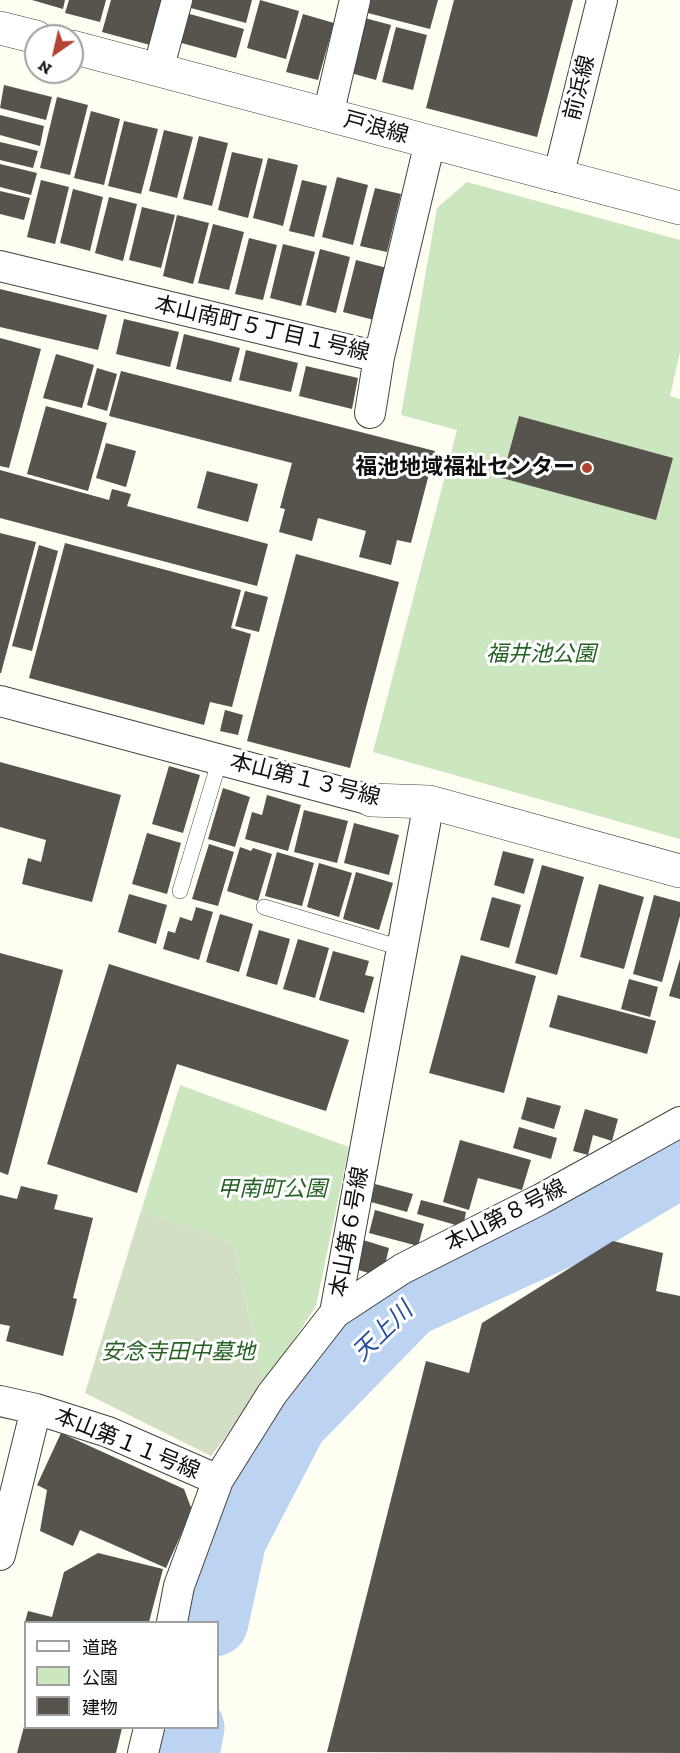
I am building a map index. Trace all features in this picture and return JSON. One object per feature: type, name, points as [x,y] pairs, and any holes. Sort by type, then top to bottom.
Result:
[{"type":"street","points":[[158,70],[177,0]]},
{"type":"street","points":[[328,115],[355,0]]},
{"type":"street","name":"前浜線","points":[[558,177],[602,0]]},
{"type":"street","points":[[0,28],[24,34]]},
{"type":"street","name":"戸浪線","points":[[84,50],[680,208]]},
{"type":"street","name":"本山南町５丁目１号線","points":[[0,266],[379,357],[430,142]]},
{"type":"street","points":[[370,412],[379,357]]},
{"type":"street","name":"本山第１３号線","points":[[0,701],[372,800],[429,802],[680,871]]},
{"type":"street","name":"本山第６号線","points":[[172,1621],[179,1586],[218,1480],[272,1394],[335,1313],[429,802]]},
{"type":"street","name":"本山第８号線","points":[[335,1313],[402,1269],[541,1199],[680,1122]]},
{"type":"street","name":"本山第１１号線","points":[[0,1401],[36,1409],[108,1432],[218,1480]]},
{"type":"street","points":[[0,1555],[6,1502],[36,1409]]},
{"type":"street","points":[[144,1753],[149,1729]]},
{"type":"lane","points":[[180,891],[220,759]]},
{"type":"lane","points":[[264,907],[402,948]]},
{"type":"green space","name":"福井池公園","points":[[467,182],[680,240],[680,352],[670,396],[680,399],[680,839],[373,752],[457,430],[401,415],[437,208]]},
{"type":"green space","name":"甲南町公園","points":[[180,1085],[349,1147],[316,1306],[264,1385],[233,1243],[141,1211]]},
{"type":"green space","name":"安念寺田中墓地","points":[[141,1211],[233,1243],[264,1385],[211,1456],[85,1393]]},
{"type":"building","points":[[32,0],[65,0],[63,9]]},
{"type":"building","points":[[69,0],[106,0],[100,22],[65,13]]},
{"type":"building","points":[[111,0],[162,0],[150,45],[102,32]]},
{"type":"building","points":[[193,0],[252,0],[246,23],[191,8]]},
{"type":"building","points":[[260,0],[299,11],[286,59],[247,48]]},
{"type":"building","points":[[371,0],[438,0],[430,29],[368,13]]},
{"type":"building","points":[[454,0],[573,0],[537,137],[426,108]]},
{"type":"building","points":[[186,13],[244,29],[236,58],[178,42]]},
{"type":"building","points":[[303,14],[334,23],[318,80],[286,72]]},
{"type":"building","points":[[361,17],[391,25],[376,80],[347,72]]},
{"type":"building","points":[[396,27],[427,35],[413,90],[382,82]]},
{"type":"building","points":[[4,85],[52,97],[46,120],[0,108]]},
{"type":"building","points":[[57,97],[88,105],[70,175],[40,168]]},
{"type":"building","points":[[91,111],[120,119],[104,185],[74,178]]},
{"type":"building","points":[[0,115],[44,126],[40,146],[0,135]]},
{"type":"building","points":[[124,121],[158,129],[141,194],[108,186]]},
{"type":"building","points":[[164,130],[193,137],[177,198],[149,191]]},
{"type":"building","points":[[199,136],[228,143],[212,206],[183,199]]},
{"type":"building","points":[[0,142],[38,151],[33,168],[0,160]]},
{"type":"building","points":[[232,152],[263,159],[248,218],[218,210]]},
{"type":"building","points":[[268,158],[298,165],[283,226],[253,218]]},
{"type":"building","points":[[0,164],[37,173],[31,195],[0,187]]},
{"type":"building","points":[[337,177],[368,185],[353,245],[322,237]]},
{"type":"building","points":[[41,180],[69,187],[55,244],[27,237]]},
{"type":"building","points":[[302,180],[327,186],[314,237],[289,231]]},
{"type":"building","points":[[375,188],[401,194],[387,252],[360,246]]},
{"type":"building","points":[[73,189],[103,197],[90,251],[60,243]]},
{"type":"building","points":[[0,191],[30,198],[24,220],[0,214]]},
{"type":"building","points":[[109,197],[137,204],[123,261],[95,253]]},
{"type":"building","points":[[142,207],[175,215],[161,268],[129,260]]},
{"type":"building","points":[[177,215],[209,223],[193,284],[163,276]]},
{"type":"building","points":[[213,224],[244,232],[229,290],[198,283]]},
{"type":"building","points":[[249,238],[277,245],[263,300],[235,294]]},
{"type":"building","points":[[283,244],[315,252],[301,306],[270,298]]},
{"type":"building","points":[[320,249],[350,257],[336,313],[306,305]]},
{"type":"building","points":[[356,260],[387,268],[374,320],[343,312]]},
{"type":"building","points":[[0,289],[107,315],[98,350],[0,327]]},
{"type":"building","points":[[124,319],[179,332],[170,367],[116,354]]},
{"type":"building","points":[[184,334],[240,348],[231,382],[176,369]]},
{"type":"building","points":[[0,338],[41,349],[9,468],[0,466]]},
{"type":"building","points":[[246,350],[298,363],[291,392],[239,380]]},
{"type":"building","points":[[56,354],[94,365],[82,408],[43,398]]},
{"type":"building","points":[[306,366],[358,378],[352,409],[299,396]]},
{"type":"building","points":[[97,368],[117,374],[107,411],[87,405]]},
{"type":"building","points":[[121,371],[435,451],[411,543],[397,540],[391,565],[359,557],[366,531],[318,518],[312,541],[279,532],[285,509],[280,508],[292,463],[109,416]]},
{"type":"building","points":[[46,406],[107,423],[88,491],[27,474]]},
{"type":"building","name":"福池地域福祉センター","points":[[519,416],[673,458],[656,520],[502,478]]},
{"type":"building","points":[[106,443],[136,451],[126,487],[96,478]]},
{"type":"building","points":[[0,470],[109,500],[112,489],[131,494],[127,506],[268,544],[257,586],[0,518]]},
{"type":"building","points":[[207,471],[258,484],[248,522],[197,508]]},
{"type":"building","points":[[0,533],[36,542],[1,673],[0,673]]},
{"type":"building","points":[[65,543],[241,590],[231,628],[251,634],[232,707],[210,702],[204,725],[29,678]]},
{"type":"building","points":[[39,545],[58,551],[32,651],[12,646]]},
{"type":"building","points":[[296,554],[399,582],[350,768],[247,741]]},
{"type":"building","points":[[245,591],[268,597],[259,632],[235,626]]},
{"type":"building","points":[[225,710],[243,715],[238,735],[220,731]]},
{"type":"building","points":[[0,762],[121,795],[92,902],[22,884],[28,858],[41,862],[46,840],[0,827]]},
{"type":"building","points":[[169,766],[200,775],[183,833],[152,824]]},
{"type":"building","points":[[223,788],[250,797],[235,847],[208,839]]},
{"type":"building","points":[[267,795],[301,805],[288,851],[245,839],[252,812],[262,815]]},
{"type":"building","points":[[304,810],[348,821],[337,863],[294,852]]},
{"type":"building","points":[[354,823],[399,835],[389,875],[344,863]]},
{"type":"building","points":[[147,833],[181,843],[167,894],[132,884]]},
{"type":"building","points":[[209,844],[234,852],[218,906],[192,899]]},
{"type":"building","points":[[240,847],[251,851],[253,848],[272,854],[258,901],[227,891]]},
{"type":"building","points":[[503,851],[534,859],[524,894],[494,885]]},
{"type":"building","points":[[277,852],[314,863],[302,906],[265,896]]},
{"type":"building","points":[[319,863],[352,873],[339,917],[307,907]]},
{"type":"building","points":[[542,865],[584,877],[557,975],[515,963]]},
{"type":"building","points":[[356,872],[393,883],[379,930],[343,919]]},
{"type":"building","points":[[599,884],[644,897],[624,969],[580,957]]},
{"type":"building","points":[[129,894],[167,905],[156,944],[118,932]]},
{"type":"building","points":[[654,895],[680,902],[680,916],[662,982],[633,974]]},
{"type":"building","points":[[492,897],[521,905],[509,948],[480,940]]},
{"type":"building","points":[[196,907],[213,912],[199,960],[163,949],[168,931],[175,933],[180,917],[192,921]]},
{"type":"building","points":[[220,914],[253,924],[239,972],[206,962]]},
{"type":"building","points":[[259,930],[290,939],[277,985],[246,976]]},
{"type":"building","points":[[298,939],[329,948],[315,998],[283,989]]},
{"type":"building","points":[[333,951],[369,961],[365,975],[374,977],[364,1013],[319,1000]]},
{"type":"building","points":[[0,953],[63,970],[8,1175],[0,1172]]},
{"type":"building","points":[[461,955],[536,976],[504,1093],[429,1073]]},
{"type":"building","points":[[680,959],[680,999],[669,996]]},
{"type":"building","points":[[109,964],[349,1040],[326,1111],[177,1064],[137,1193],[47,1164]]},
{"type":"building","points":[[629,979],[658,987],[650,1017],[621,1009]]},
{"type":"building","points":[[558,995],[656,1021],[647,1054],[549,1027]]},
{"type":"building","points":[[527,1097],[561,1106],[554,1129],[521,1119]]},
{"type":"building","points":[[585,1109],[618,1119],[612,1141],[593,1135],[588,1155],[573,1151]]},
{"type":"building","points":[[519,1127],[557,1138],[551,1159],[513,1148]]},
{"type":"building","points":[[460,1140],[531,1160],[522,1190],[478,1178],[469,1210],[443,1202]]},
{"type":"building","points":[[375,1184],[413,1194],[407,1212],[371,1202]]},
{"type":"building","points":[[21,1186],[58,1195],[54,1209],[93,1218],[73,1298],[77,1299],[63,1356],[6,1341],[10,1326],[0,1324],[0,1195],[17,1199]]},
{"type":"building","points":[[421,1200],[466,1212],[463,1227],[417,1214]]},
{"type":"building","points":[[375,1210],[424,1224],[418,1246],[369,1233]]},
{"type":"building","points":[[363,1240],[389,1248],[382,1277],[355,1269]]},
{"type":"building","points":[[613,1241],[663,1253],[656,1291],[680,1296],[680,1753],[327,1752],[426,1361],[469,1373],[482,1323]]},
{"type":"building","points":[[61,1433],[184,1489],[192,1510],[166,1568],[80,1530],[73,1546],[40,1531],[47,1490],[37,1485]]},
{"type":"building","points":[[98,1553],[163,1569],[149,1621],[25,1621],[28,1611],[52,1617],[64,1572]]},
{"type":"building","points":[[24,1727],[24,1729],[122,1729],[116,1753],[17,1753]]},
{"type":"waterway","name":"天上川","points":[[214,1621],[232,1539],[293,1422],[409,1303],[564,1232],[680,1163]]},
{"type":"waterway","name":"天上川","points":[[185,1753],[190,1729]]},
{"type":"place","name":"福池地域福祉センター","points":[[587,468]]}]
